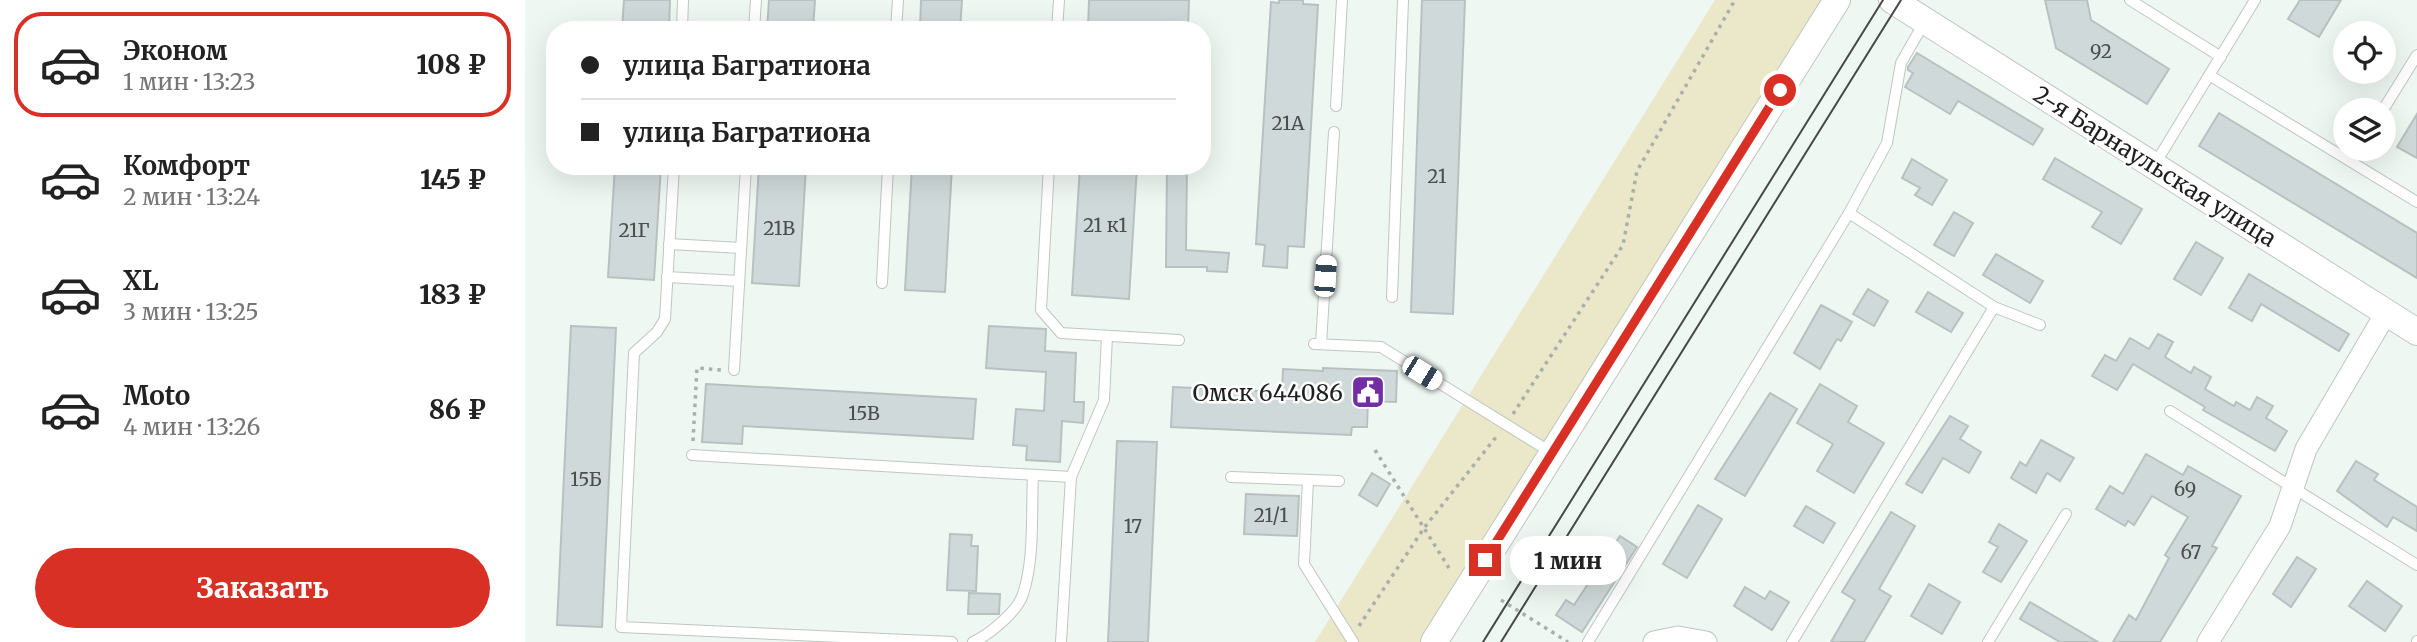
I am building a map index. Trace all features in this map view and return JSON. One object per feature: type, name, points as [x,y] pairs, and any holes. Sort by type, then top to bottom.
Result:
[{"type":"street","points":[[1434,642],[1837,0]]},
{"type":"street","name":"2-я Барнаульская улица","points":[[1892,0],[2417,332]]},
{"type":"street","points":[[2208,642],[2280,526],[2296,487],[2307,449],[2385,313]]},
{"type":"street","points":[[1654,642],[1678,637],[1706,642]]},
{"type":"lane","points":[[682,21],[683,0]]},
{"type":"lane","points":[[755,21],[756,0]]},
{"type":"lane","points":[[897,21],[898,0]]},
{"type":"lane","points":[[1058,21],[1059,0]]},
{"type":"lane","points":[[1336,106],[1342,0]]},
{"type":"lane","points":[[1392,297],[1403,0]]},
{"type":"lane","points":[[2130,0],[2221,57]]},
{"type":"lane","points":[[2155,164],[2255,0]]},
{"type":"lane","points":[[1588,642],[1849,213],[1887,144],[1901,62],[1926,20]]},
{"type":"lane","points":[[2390,98],[2417,55]]},
{"type":"lane","points":[[2209,75],[2417,202]]},
{"type":"lane","points":[[1334,131],[1317,344],[1381,347],[1552,453]]},
{"type":"lane","points":[[673,175],[665,319],[656,332],[634,353],[621,627],[952,642]]},
{"type":"lane","points":[[734,370],[745,175]]},
{"type":"lane","points":[[881,283],[887,175]]},
{"type":"lane","points":[[1048,175],[1041,310],[1061,333],[1178,340]]},
{"type":"lane","points":[[1849,213],[1994,307],[2040,325]]},
{"type":"lane","points":[[669,244],[741,248]]},
{"type":"lane","points":[[667,277],[739,281]]},
{"type":"lane","points":[[1792,642],[1994,307]]},
{"type":"lane","points":[[1061,642],[1071,477],[1104,400],[1107,336]]},
{"type":"lane","points":[[2170,411],[2296,487],[2417,565]]},
{"type":"lane","points":[[692,455],[1071,477]]},
{"type":"lane","points":[[973,642],[996,628],[1023,597],[1030,546],[1033,475]]},
{"type":"lane","points":[[1231,477],[1339,481]]},
{"type":"lane","points":[[1308,480],[1304,564],[1352,640]]},
{"type":"lane","points":[[1988,642],[2066,514]]},
{"type":"path","points":[[1352,640],[1424,528],[1505,425],[1623,245],[1637,171],[1735,0]]},
{"type":"path","points":[[692,455],[697,368],[734,370]]},
{"type":"path","points":[[1375,450],[1450,568]]},
{"type":"path","points":[[1501,600],[1568,642]]},
{"type":"shaded area","points":[[1715,0],[1831,0],[1427,642],[1315,642]]},
{"type":"building","points":[[624,0],[670,0],[669,21],[623,21]]},
{"type":"building","points":[[769,0],[815,0],[814,21],[768,21]]},
{"type":"building","points":[[921,0],[962,0],[961,21],[920,21]]},
{"type":"building","points":[[1089,0],[1189,0],[1188,21],[1088,21]]},
{"type":"building","points":[[1279,0],[1303,0],[1303,4],[1318,5],[1304,247],[1288,246],[1287,268],[1263,266],[1265,245],[1256,244],[1271,2],[1279,3]]},
{"type":"building","points":[[1422,0],[1465,0],[1453,314],[1411,312]]},
{"type":"building","points":[[2045,0],[2087,0],[2091,20],[2169,69],[2147,104],[2056,48]]},
{"type":"building","points":[[2300,0],[2341,0],[2319,37],[2288,19]]},
{"type":"building","points":[[1917,53],[2043,129],[2033,145],[1958,101],[1950,114],[1905,87],[1913,73],[1908,67]]},
{"type":"building","points":[[2219,113],[2417,233],[2417,278],[2199,146]]},
{"type":"building","points":[[2417,114],[2417,158],[2397,147]]},
{"type":"building","points":[[2055,158],[2142,209],[2121,244],[2092,227],[2102,212],[2043,179]]},
{"type":"building","points":[[1912,159],[1947,180],[1932,205],[1915,195],[1920,188],[1902,178]]},
{"type":"building","points":[[614,175],[660,175],[654,280],[608,277]]},
{"type":"building","points":[[758,175],[805,175],[799,286],[752,283]]},
{"type":"building","points":[[911,175],[952,175],[945,292],[905,290]]},
{"type":"building","points":[[1079,175],[1136,175],[1129,299],[1072,295]]},
{"type":"building","points":[[1167,175],[1187,175],[1186,250],[1229,253],[1227,272],[1207,271],[1207,267],[1166,267]]},
{"type":"building","points":[[1954,212],[1973,223],[1954,256],[1934,245]]},
{"type":"building","points":[[2196,242],[2223,258],[2201,295],[2174,279]]},
{"type":"building","points":[[1996,254],[2043,281],[2030,303],[1983,275]]},
{"type":"building","points":[[2249,274],[2349,334],[2339,351],[2261,304],[2252,321],[2229,308]]},
{"type":"building","points":[[1868,289],[1888,301],[1874,326],[1853,314]]},
{"type":"building","points":[[1928,292],[1963,313],[1951,332],[1916,312]]},
{"type":"building","points":[[1821,305],[1852,322],[1841,341],[1837,339],[1820,369],[1794,353]]},
{"type":"building","points":[[571,326],[616,328],[602,627],[557,625]]},
{"type":"building","points":[[989,326],[1046,329],[1045,351],[1076,353],[1074,402],[1084,402],[1083,423],[1062,421],[1060,462],[1026,460],[1027,446],[1013,445],[1016,409],[1044,411],[1046,372],[986,368]]},
{"type":"building","points":[[2158,334],[2173,342],[2165,357],[2191,373],[2194,367],[2211,377],[2205,389],[2234,406],[2236,402],[2250,410],[2257,397],[2273,406],[2266,418],[2287,431],[2275,451],[2203,410],[2205,407],[2133,364],[2117,390],[2092,376],[2105,355],[2116,361],[2130,338],[2149,349]]},
{"type":"building","points":[[1323,368],[1397,371],[1396,402],[1368,401],[1367,427],[1352,427],[1351,435],[1171,427],[1173,387],[1282,392],[1283,369],[1323,371]]},
{"type":"building","points":[[706,384],[976,399],[973,439],[743,426],[742,444],[702,442]]},
{"type":"building","points":[[1820,384],[1857,406],[1848,422],[1884,443],[1854,493],[1817,471],[1833,444],[1797,423]]},
{"type":"building","points":[[1770,393],[1797,409],[1745,496],[1715,479]]},
{"type":"building","points":[[1950,416],[1968,426],[1960,439],[1981,452],[1969,473],[1943,458],[1922,493],[1906,484]]},
{"type":"building","points":[[2041,440],[2074,458],[2060,481],[2047,473],[2036,493],[2011,478],[2020,462],[2026,466]]},
{"type":"building","points":[[1117,441],[1157,442],[1148,642],[1108,642]]},
{"type":"building","points":[[2146,454],[2183,475],[2188,466],[2241,496],[2212,546],[2217,548],[2160,642],[2113,642],[2129,615],[2136,620],[2169,558],[2165,555],[2188,517],[2152,496],[2134,525],[2128,521],[2125,526],[2096,509],[2110,486],[2123,494]]},
{"type":"building","points":[[2356,461],[2378,474],[2374,480],[2417,507],[2417,531],[2393,517],[2387,527],[2337,491]]},
{"type":"building","points":[[1372,473],[1390,484],[1377,506],[1359,495]]},
{"type":"building","points":[[1246,494],[1299,496],[1297,536],[1244,534]]},
{"type":"building","points":[[1698,505],[1722,519],[1687,578],[1663,564]]},
{"type":"building","points":[[1806,506],[1835,523],[1823,543],[1794,526]]},
{"type":"building","points":[[1891,512],[1915,526],[1879,589],[1891,596],[1864,642],[1831,642],[1855,600],[1842,592]]},
{"type":"building","points":[[1999,524],[2027,541],[2001,582],[1983,572],[1998,547],[1989,542]]},
{"type":"building","points":[[950,534],[972,535],[971,546],[978,546],[976,591],[947,590]]},
{"type":"building","points":[[1620,536],[1637,547],[1582,632],[1556,615],[1566,600],[1574,605]]},
{"type":"building","points":[[2297,557],[2316,569],[2291,607],[2273,594]]},
{"type":"building","points":[[2367,581],[2402,606],[2385,631],[2349,606]]},
{"type":"building","points":[[1929,584],[1960,602],[1942,634],[1911,616]]},
{"type":"building","points":[[1745,587],[1765,599],[1770,591],[1789,602],[1772,630],[1734,606]]},
{"type":"building","points":[[969,593],[1000,594],[999,614],[968,614]]},
{"type":"building","points":[[2030,602],[2098,642],[2060,642],[2020,619]]},
{"type":"tram line","points":[[1483,642],[1883,0]]},
{"type":"tram line","points":[[1501,642],[1901,0]]},
{"type":"place","name":"Омск 644086","points":[[1368,392]]},
{"type":"route","points":[[1485,560],[1780,90]]}]
